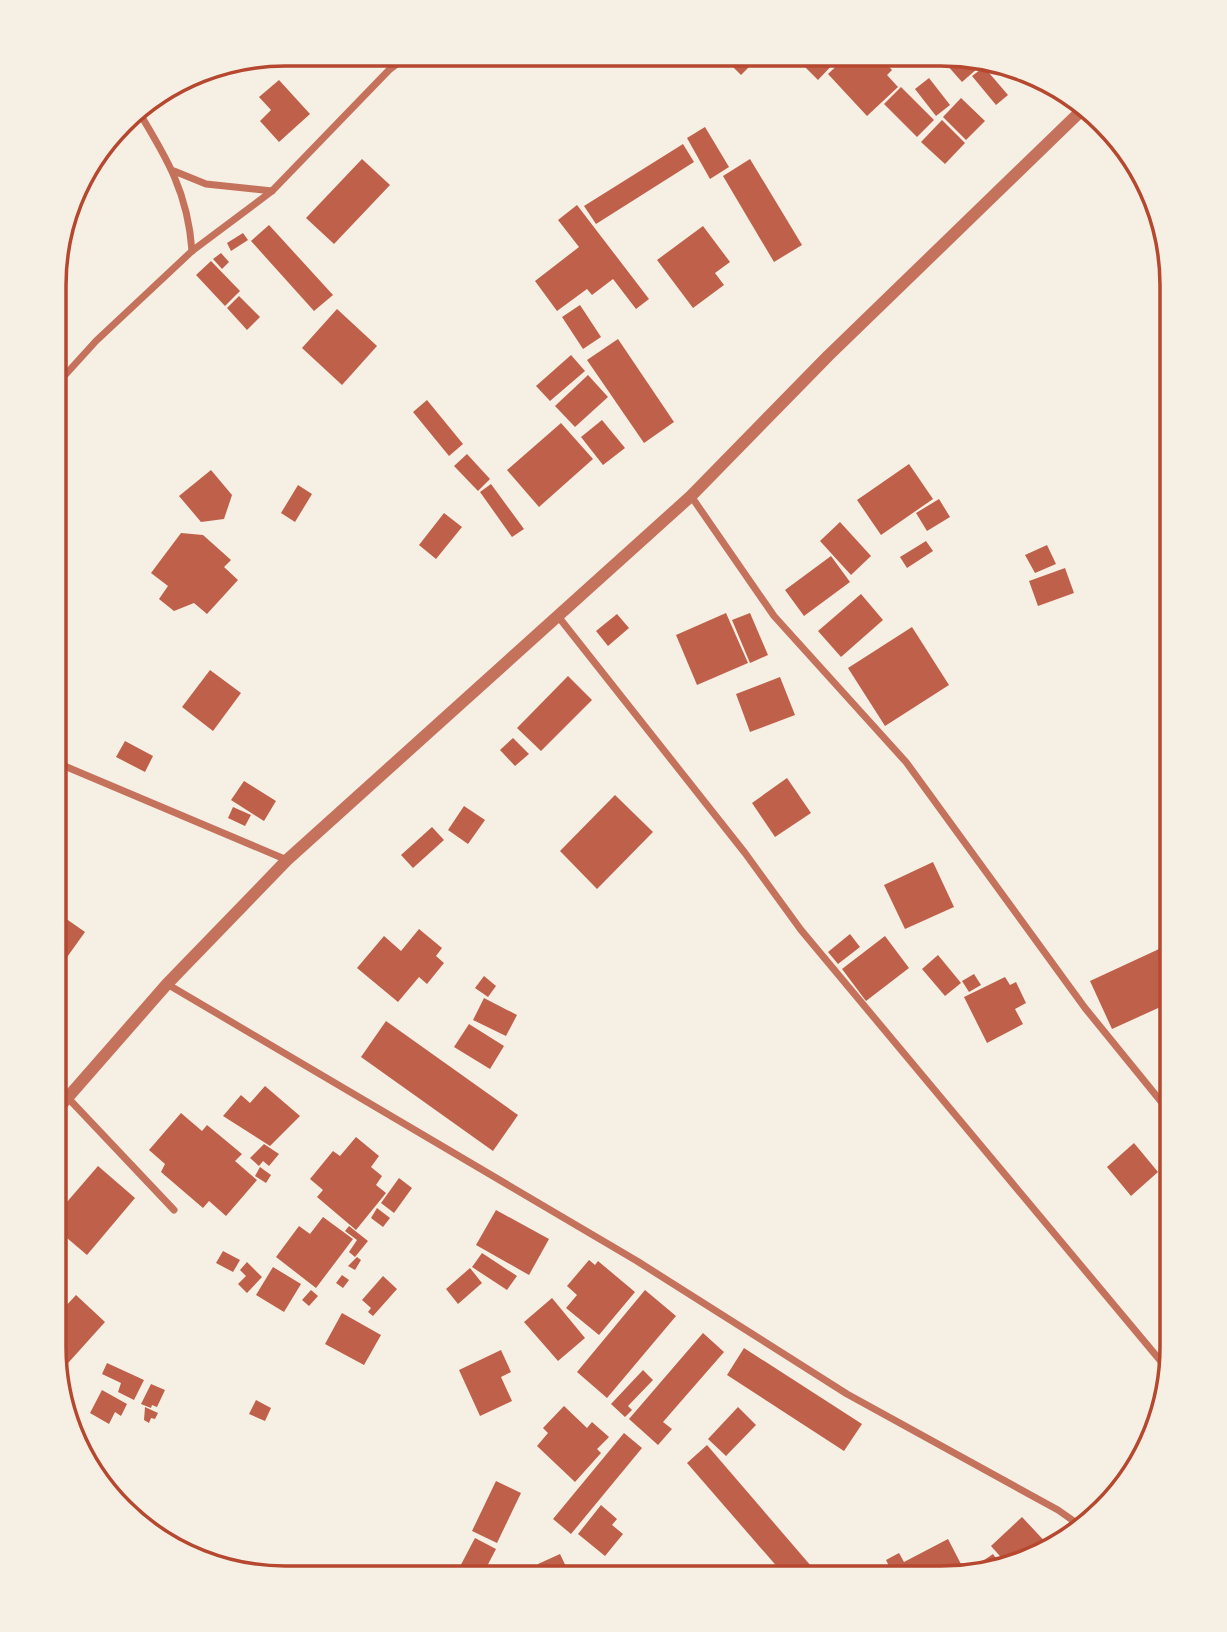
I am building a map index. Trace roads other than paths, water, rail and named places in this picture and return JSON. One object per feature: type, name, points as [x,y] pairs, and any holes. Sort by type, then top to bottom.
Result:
[{"type":"street","points":[[66,374],[96,341],[192,251],[272,191],[394,66]]},
{"type":"street","points":[[66,1103],[167,984],[287,860],[691,496],[828,356],[1077,114]]},
{"type":"street","points":[[143,119],[174,171],[190,219],[192,251]]},
{"type":"street","points":[[174,171],[206,184],[272,191]]},
{"type":"street","points":[[691,496],[774,616],[906,762],[1085,1008],[1160,1100]]},
{"type":"street","points":[[556,615],[745,853],[801,930],[1160,1360]]},
{"type":"street","points":[[66,767],[287,860]]},
{"type":"street","points":[[167,984],[637,1261],[847,1394],[1073,1521]]},
{"type":"street","points":[[69,1100],[174,1210]]}]
